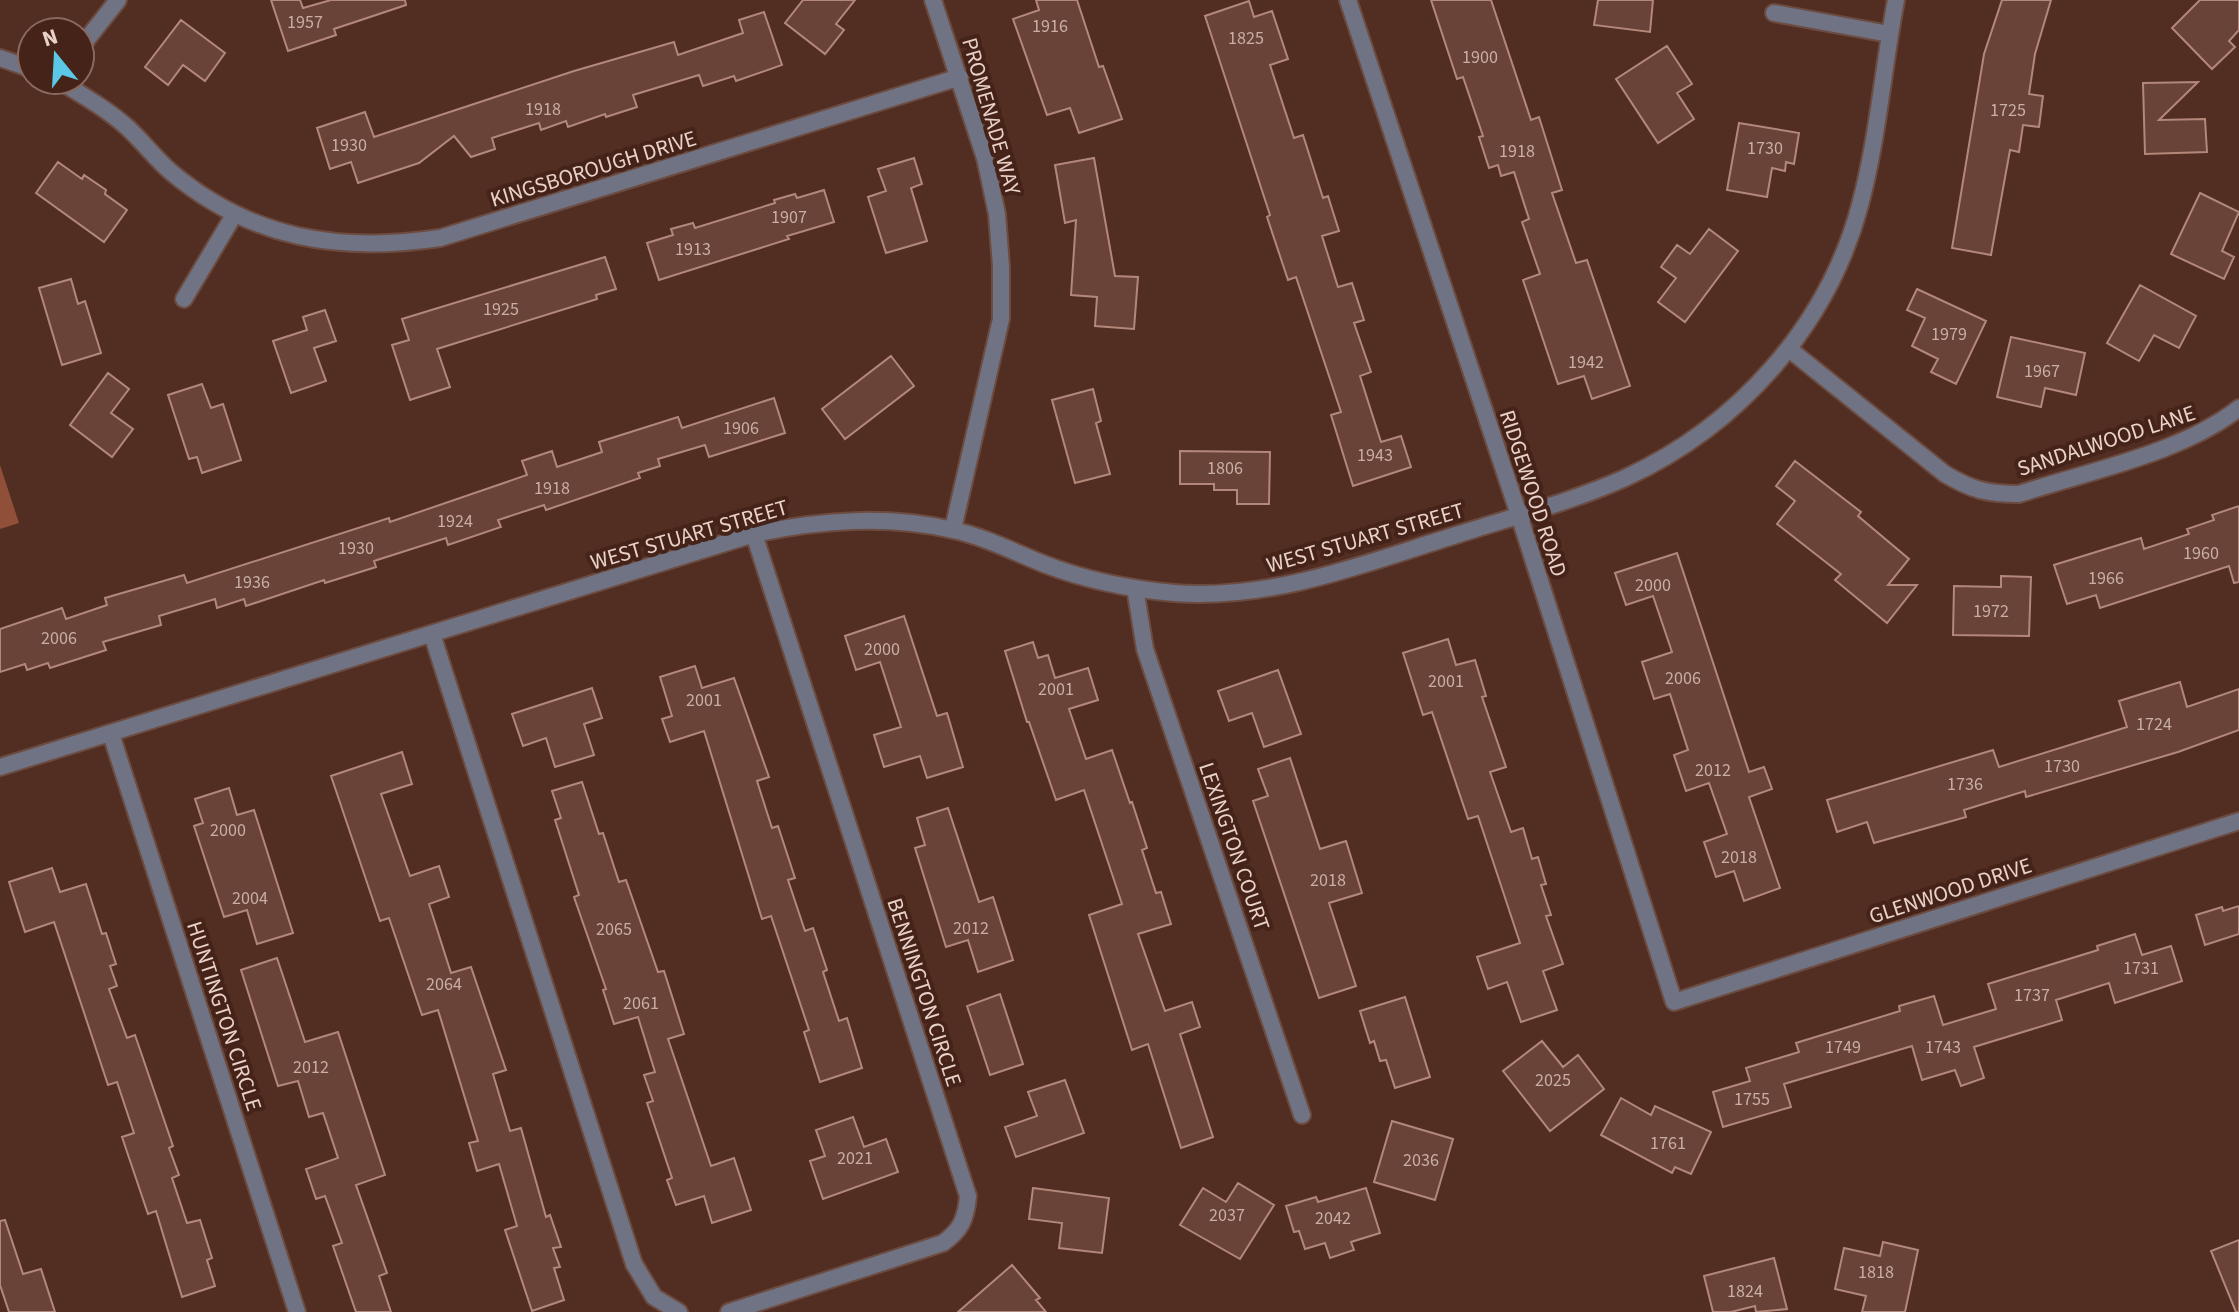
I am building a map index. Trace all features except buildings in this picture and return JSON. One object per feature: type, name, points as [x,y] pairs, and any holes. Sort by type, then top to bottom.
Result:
[{"type":"street","points":[[96,28],[118,0]]},
{"type":"street","name":"PROMENADE WAY","points":[[933,0],[985,158],[997,214],[1001,266],[1001,319],[953,529]]},
{"type":"street","name":"RIDGEWOOD ROAD","points":[[1348,0],[1519,515],[1674,1002]]},
{"type":"street","name":"WEST STUART STREET","points":[[0,767],[754,534],[789,527],[847,521],[907,522],[953,529],[986,539],[1090,579],[1178,593],[1223,593],[1267,588],[1358,566],[1610,484],[1668,456],[1714,425],[1752,391],[1789,349],[1841,262],[1860,208],[1871,158],[1896,0]]},
{"type":"street","points":[[1774,13],[1889,34]]},
{"type":"street","name":"KINGSBOROUGH DRIVE","points":[[84,96],[129,129],[172,172],[234,215],[303,237],[352,245],[397,244],[440,238],[960,77]]},
{"type":"street","points":[[184,299],[234,215]]},
{"type":"street","name":"SANDALWOOD LANE","points":[[1789,349],[1945,474],[1967,488],[1992,494],[2019,494],[2183,442],[2216,426],[2239,408]]},
{"type":"street","name":"BENNINGTON CIRCLE","points":[[729,1312],[943,1243],[958,1232],[967,1215],[968,1196],[754,534]]},
{"type":"street","name":"LEXINGTON COURT","points":[[1135,588],[1145,649],[1302,1115]]},
{"type":"street","points":[[432,634],[634,1264],[654,1297],[679,1312]]},
{"type":"street","name":"HUNTINGTON CIRCLE","points":[[111,734],[297,1312]]},
{"type":"street","name":"GLENWOOD DRIVE","points":[[1674,1002],[2239,821]]},
{"type":"shaded area","points":[[0,465],[19,523],[0,529]]}]
